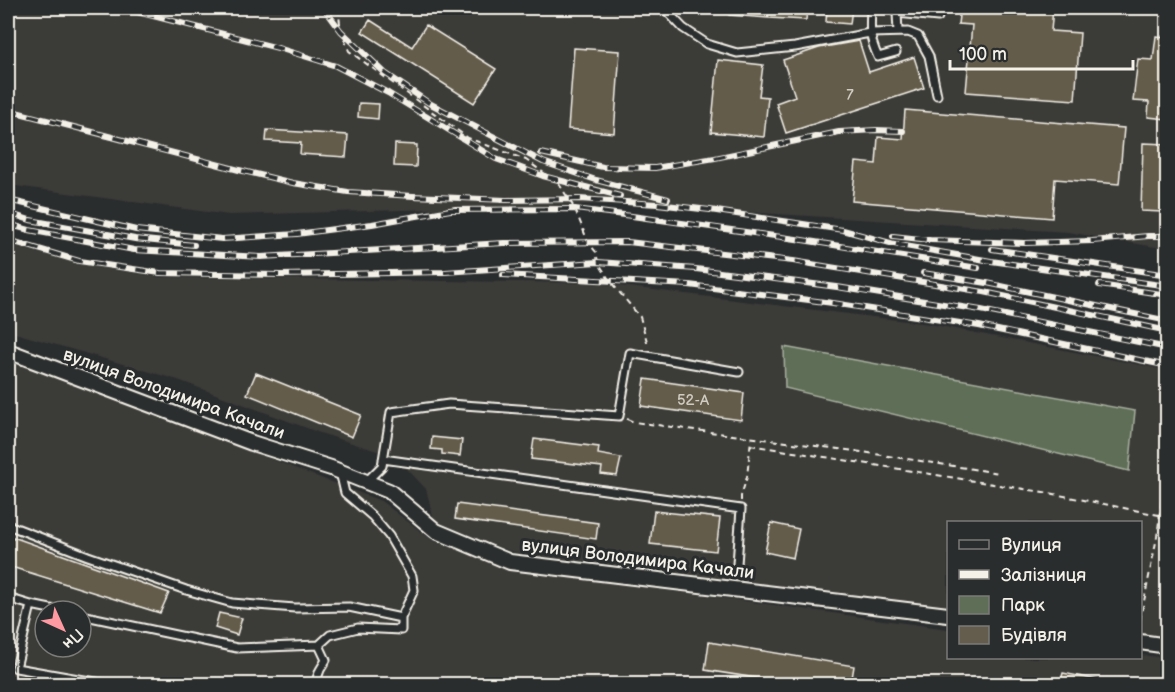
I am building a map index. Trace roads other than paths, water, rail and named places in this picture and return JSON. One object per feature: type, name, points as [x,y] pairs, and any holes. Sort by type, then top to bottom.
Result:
[{"type":"street","name":"вулиця Володимира Качали","points":[[8,351],[252,443],[389,490],[436,531],[510,562],[947,615]]},
{"type":"street","points":[[1142,642],[1167,646]]},
{"type":"lane","points":[[664,8],[683,28],[707,44],[737,53],[795,47],[870,33],[908,32],[918,36],[929,56],[937,95]]},
{"type":"lane","points":[[871,8],[870,33],[878,57],[896,52]]},
{"type":"lane","points":[[898,32],[897,12],[938,17]]},
{"type":"lane","points":[[366,482],[382,466],[391,412],[449,404],[619,416],[630,353],[739,372]]},
{"type":"lane","points":[[383,459],[741,510],[737,564]]},
{"type":"lane","points":[[93,618],[237,648],[319,645],[330,635],[358,628],[401,630],[400,618],[414,590],[412,576],[389,536],[372,516],[345,493],[340,472]]},
{"type":"lane","points":[[8,525],[88,556],[186,590],[232,603],[295,608],[348,606],[400,618]]},
{"type":"lane","points":[[8,598],[31,605],[16,668],[107,684]]},
{"type":"lane","points":[[315,684],[326,660],[319,645]]},
{"type":"railway","points":[[122,8],[278,48],[336,66],[388,93],[496,159],[543,176],[620,196]]},
{"type":"railway","points":[[324,8],[341,31],[385,73],[429,103],[543,162],[596,180],[668,199]]},
{"type":"railway","points":[[8,110],[239,170],[293,183],[348,192],[506,200],[579,199],[710,210],[843,230],[894,244],[991,261],[1168,286]]},
{"type":"railway","points":[[541,153],[603,167],[655,168],[839,132],[903,131]]},
{"type":"railway","points":[[8,200],[136,230],[222,239],[297,234],[456,209]]},
{"type":"railway","points":[[448,210],[575,209],[796,239],[978,268]]},
{"type":"railway","points":[[8,213],[30,220],[135,239],[194,245]]},
{"type":"railway","points":[[8,224],[134,250],[261,257],[504,243],[628,242],[793,261],[984,292],[1168,331]]},
{"type":"railway","points":[[893,236],[930,240],[1025,243],[1168,236]]},
{"type":"railway","points":[[8,240],[79,261],[160,273],[281,275],[445,272],[598,262],[696,269],[837,287],[981,310],[1168,348]]},
{"type":"railway","points":[[992,249],[1168,275]]},
{"type":"railway","points":[[923,273],[987,283],[1168,321]]},
{"type":"railway","points":[[503,275],[689,285],[833,303],[979,326],[1168,366]]},
{"type":"railway","points":[[1099,285],[1168,295]]}]
